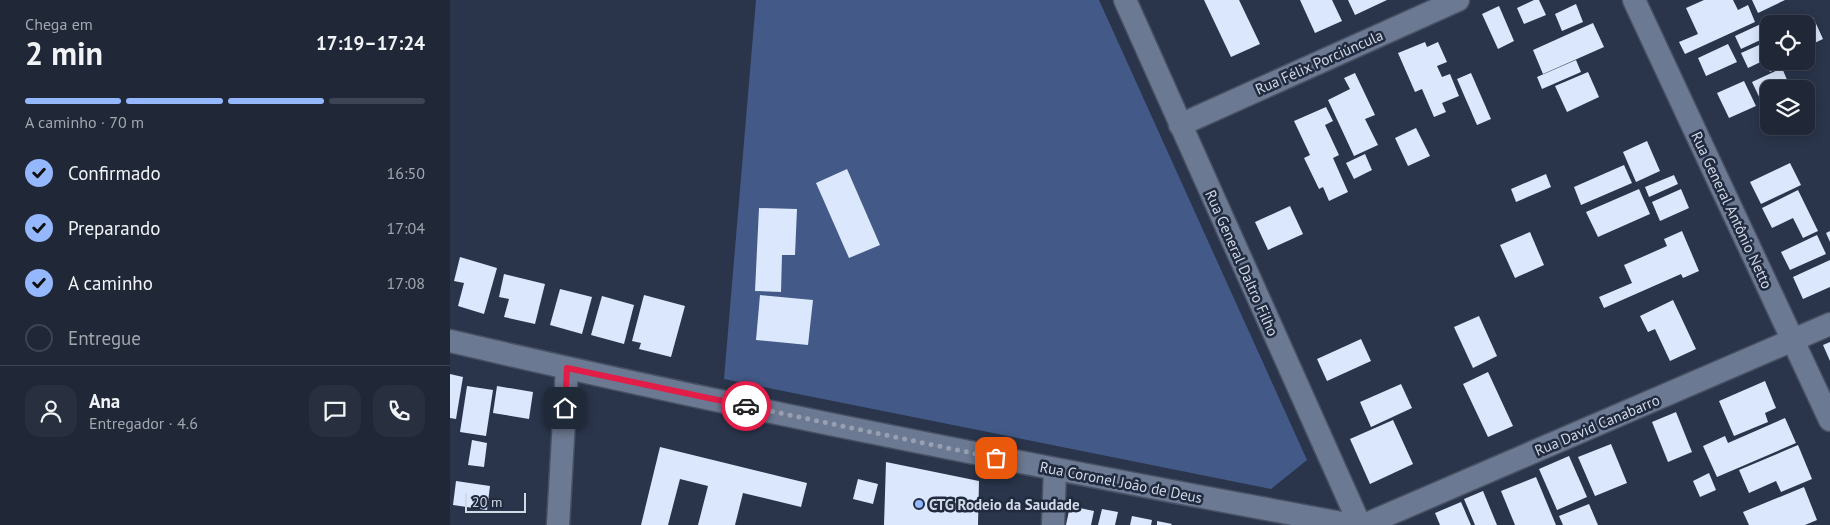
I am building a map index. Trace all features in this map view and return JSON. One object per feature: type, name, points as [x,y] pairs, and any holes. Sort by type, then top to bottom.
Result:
[{"type":"street","name":"Rua General Daltro Filho","points":[[1126,0],[1180,125],[1360,525]]},
{"type":"street","name":"Rua Félix Porciúncula","points":[[1180,125],[1458,0]]},
{"type":"street","name":"Rua General Antônio Netto","points":[[1634,0],[1830,420]]},
{"type":"street","name":"Rua David Canabarro","points":[[1364,525],[1830,324]]},
{"type":"street","name":"Rua Coronel João de Deus","points":[[450,341],[567,368],[1054,470],[1352,525]]},
{"type":"street","points":[[558,525],[567,368]]},
{"type":"street","points":[[1053,525],[1054,470]]},
{"type":"shaded area","points":[[756,0],[1099,0],[1307,460],[1271,489],[724,379]]},
{"type":"building","points":[[1204,0],[1239,0],[1260,44],[1231,57]]},
{"type":"building","points":[[1300,0],[1332,0],[1342,21],[1315,33]]},
{"type":"building","points":[[1348,0],[1387,0],[1355,15]]},
{"type":"building","points":[[1534,0],[1539,0],[1546,15],[1524,24],[1517,8]]},
{"type":"building","points":[[1704,0],[1733,0],[1738,10],[1748,5],[1755,22],[1685,54],[1679,42],[1698,34],[1686,8]]},
{"type":"building","points":[[1752,0],[1785,0],[1758,13]]},
{"type":"building","points":[[1576,4],[1583,22],[1562,31],[1555,14]]},
{"type":"building","points":[[1499,6],[1514,41],[1498,49],[1482,14]]},
{"type":"building","points":[[1815,21],[1823,39],[1815,43]]},
{"type":"building","points":[[1593,23],[1604,47],[1543,74],[1533,50]]},
{"type":"building","points":[[1760,24],[1760,40],[1741,49],[1735,36]]},
{"type":"building","points":[[1425,42],[1427,47],[1438,42],[1447,62],[1437,66],[1442,77],[1450,74],[1459,96],[1442,103],[1446,112],[1434,117],[1422,89],[1415,92],[1398,53]]},
{"type":"building","points":[[1728,44],[1737,62],[1706,76],[1698,58]]},
{"type":"building","points":[[1760,45],[1760,62],[1748,68],[1741,53]]},
{"type":"building","points":[[1576,60],[1581,72],[1542,89],[1537,77]]},
{"type":"building","points":[[1778,70],[1783,70],[1787,80],[1760,80],[1760,99],[1752,82]]},
{"type":"building","points":[[1588,72],[1599,97],[1567,112],[1555,86]]},
{"type":"building","points":[[1355,73],[1375,115],[1365,119],[1378,145],[1354,156],[1328,100],[1350,89],[1344,78]]},
{"type":"building","points":[[1471,73],[1491,119],[1477,125],[1457,79]]},
{"type":"building","points":[[1744,81],[1756,106],[1729,118],[1717,93]]},
{"type":"building","points":[[1326,107],[1333,121],[1325,125],[1339,155],[1333,158],[1348,192],[1329,201],[1323,187],[1319,189],[1304,158],[1310,155],[1294,121]]},
{"type":"building","points":[[1416,128],[1430,156],[1408,166],[1395,138]]},
{"type":"building","points":[[1647,141],[1660,171],[1636,182],[1623,152]]},
{"type":"building","points":[[1365,154],[1372,170],[1354,179],[1346,163]]},
{"type":"building","points":[[1790,163],[1801,185],[1761,204],[1750,182]]},
{"type":"building","points":[[1624,165],[1632,183],[1581,205],[1574,187]]},
{"type":"building","points":[[847,169],[880,245],[849,258],[816,183]]},
{"type":"building","points":[[1546,174],[1551,187],[1516,202],[1511,189]]},
{"type":"building","points":[[1674,175],[1678,184],[1649,197],[1645,187]]},
{"type":"building","points":[[1639,189],[1650,214],[1598,237],[1586,212]]},
{"type":"building","points":[[1681,189],[1689,208],[1660,221],[1652,202]]},
{"type":"building","points":[[1798,190],[1818,231],[1803,238],[1793,218],[1772,228],[1762,208]]},
{"type":"building","points":[[1290,206],[1303,234],[1268,250],[1255,222]]},
{"type":"building","points":[[759,208],[797,209],[795,255],[782,255],[781,292],[755,291]]},
{"type":"building","points":[[1682,231],[1699,271],[1683,278],[1681,274],[1604,308],[1599,297],[1632,283],[1624,265],[1667,246],[1664,239]]},
{"type":"building","points":[[1830,231],[1830,242],[1826,233]]},
{"type":"building","points":[[1530,232],[1544,265],[1515,278],[1500,245]]},
{"type":"building","points":[[1817,235],[1826,254],[1790,270],[1781,252]]},
{"type":"building","points":[[460,257],[497,268],[484,314],[458,306],[464,283],[454,281]]},
{"type":"building","points":[[1830,260],[1830,287],[1803,299],[1793,277]]},
{"type":"building","points":[[504,274],[545,284],[535,324],[504,317],[509,299],[499,297]]},
{"type":"building","points":[[560,289],[592,297],[582,334],[550,325]]},
{"type":"building","points":[[644,295],[685,306],[671,357],[639,349],[641,343],[632,341]]},
{"type":"building","points":[[760,295],[813,300],[808,345],[756,340]]},
{"type":"building","points":[[602,296],[634,305],[624,344],[591,335]]},
{"type":"building","points":[[1673,300],[1696,349],[1670,361],[1655,329],[1648,332],[1640,316]]},
{"type":"building","points":[[1479,316],[1497,356],[1473,368],[1454,327]]},
{"type":"building","points":[[1361,339],[1371,361],[1327,381],[1317,359]]},
{"type":"building","points":[[1830,342],[1830,361],[1823,345]]},
{"type":"building","points":[[1488,372],[1513,426],[1488,437],[1463,384]]},
{"type":"building","points":[[450,374],[463,377],[456,419],[450,418]]},
{"type":"building","points":[[1765,381],[1776,408],[1765,413],[1768,422],[1734,436],[1719,401]]},
{"type":"building","points":[[1401,384],[1412,408],[1371,427],[1360,402]]},
{"type":"building","points":[[467,386],[493,390],[486,436],[460,432]]},
{"type":"building","points":[[497,386],[533,392],[529,419],[493,413]]},
{"type":"building","points":[[1676,412],[1692,452],[1668,462],[1652,422]]},
{"type":"building","points":[[1785,418],[1796,443],[1717,477],[1703,446],[1725,436],[1728,443]]},
{"type":"building","points":[[1393,420],[1413,464],[1370,484],[1350,439]]},
{"type":"building","points":[[472,440],[487,443],[484,467],[468,465]]},
{"type":"building","points":[[1611,444],[1627,483],[1595,496],[1578,457]]},
{"type":"building","points":[[1798,445],[1812,479],[1781,492],[1776,481],[1749,493],[1739,470]]},
{"type":"building","points":[[660,447],[807,483],[801,507],[743,493],[735,525],[698,525],[708,486],[680,479],[668,525],[641,525]]},
{"type":"building","points":[[1569,456],[1587,497],[1557,510],[1539,469]]},
{"type":"building","points":[[886,462],[979,481],[978,525],[884,525]]},
{"type":"building","points":[[1709,473],[1716,490],[1700,497],[1693,481]]},
{"type":"building","points":[[1536,477],[1556,525],[1515,525],[1501,491]]},
{"type":"building","points":[[858,479],[878,484],[873,504],[853,499]]},
{"type":"building","points":[[456,481],[490,486],[487,510],[453,505]]},
{"type":"building","points":[[1804,487],[1817,520],[1805,525],[1749,525],[1743,512]]},
{"type":"building","points":[[1483,491],[1497,525],[1475,525],[1464,499]]},
{"type":"building","points":[[1461,502],[1471,525],[1440,525],[1435,513]]},
{"type":"building","points":[[1589,504],[1598,525],[1563,525],[1559,516]]},
{"type":"building","points":[[1070,506],[1094,511],[1091,525],[1066,525]]},
{"type":"building","points":[[1102,509],[1118,512],[1115,525],[1098,525]]},
{"type":"building","points":[[1132,516],[1152,520],[1151,525],[1130,525]]},
{"type":"building","points":[[1157,521],[1172,524],[1157,525]]},
{"type":"way so far","points":[[746,406],[996,458]]},
{"type":"place","name":"CTG Rodeio da Saudade","points":[[919,504]]},
{"type":"route","points":[[565,408],[567,368],[746,406]]}]
